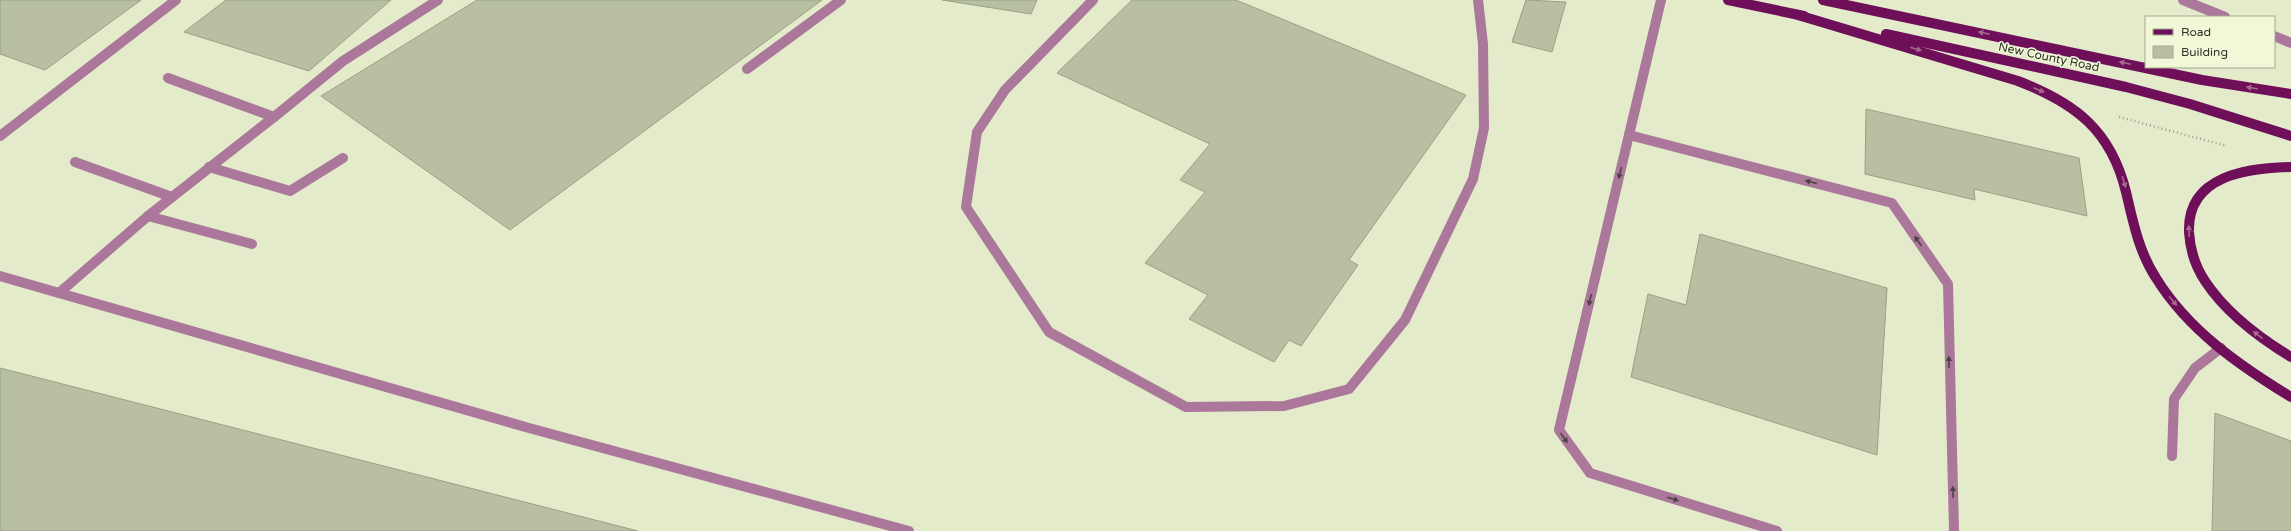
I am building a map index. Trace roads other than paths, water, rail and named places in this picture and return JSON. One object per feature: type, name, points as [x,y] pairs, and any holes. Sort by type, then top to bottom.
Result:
[{"type":"main road","points":[[1728,0],[1798,15],[1931,54],[2016,81],[2048,94],[2080,114],[2095,128],[2118,161],[2143,254],[2160,284],[2183,313],[2221,348],[2262,380],[2291,397]]},
{"type":"main road","points":[[1823,0],[2145,68]]},
{"type":"main road","name":"New County Road","points":[[1798,15],[2126,86],[2198,106],[2291,136]]},
{"type":"main road","points":[[2145,68],[2202,80],[2291,94]]},
{"type":"main road","points":[[2291,168],[2252,169],[2222,178],[2202,192],[2196,200],[2189,215],[2188,231],[2196,265],[2205,281],[2217,297],[2246,326],[2291,357]]},
{"type":"lane","points":[[0,136],[176,0]]},
{"type":"lane","points":[[59,293],[172,196],[343,61],[438,0]]},
{"type":"lane","points":[[746,69],[841,0]]},
{"type":"lane","points":[[1093,0],[1005,90],[977,132],[966,207],[1049,332],[1186,407],[1284,406],[1349,389],[1405,320],[1473,179],[1484,128],[1483,44],[1475,1]]},
{"type":"lane","points":[[1661,0],[1558,430],[1590,473],[1777,531]]},
{"type":"lane","points":[[2183,0],[2223,16]]},
{"type":"lane","points":[[2275,36],[2291,43]]},
{"type":"lane","points":[[168,78],[274,117]]},
{"type":"lane","points":[[1629,135],[1892,203],[1948,284],[1954,531]]},
{"type":"lane","points":[[209,167],[290,192],[343,158]]},
{"type":"lane","points":[[75,162],[172,196]]},
{"type":"lane","points":[[148,216],[252,244]]},
{"type":"lane","points":[[0,276],[529,428],[909,531]]},
{"type":"lane","points":[[2172,456],[2174,399],[2195,368],[2221,348]]}]
